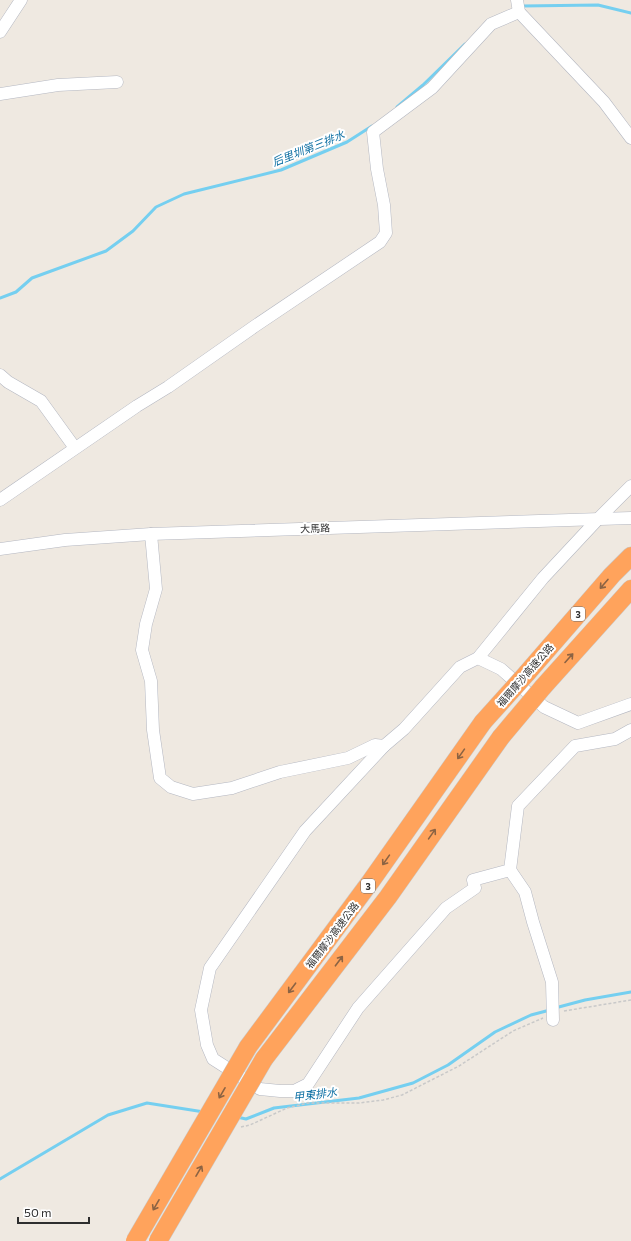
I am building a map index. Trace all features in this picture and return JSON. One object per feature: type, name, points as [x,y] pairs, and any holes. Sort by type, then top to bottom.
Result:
[{"type":"highway","name":"福爾摩沙高速公路","points":[[136,1241],[248,1047],[371,882],[483,722],[612,575],[631,556]]},
{"type":"highway","name":"3","points":[[158,1241],[264,1059],[388,897],[501,737],[631,589]]},
{"type":"street","points":[[0,32],[21,0]]},
{"type":"street","points":[[0,500],[380,242],[386,233],[384,205],[372,132],[432,88],[491,24],[518,6],[604,102],[631,138]]},
{"type":"street","points":[[0,94],[58,85],[117,82]]},
{"type":"street","points":[[0,375],[8,382],[41,401],[75,448]]},
{"type":"street","points":[[510,870],[473,880],[475,888],[446,908],[358,1008],[308,1084],[294,1091],[280,1092],[260,1089],[213,1059],[208,1045],[200,1010],[210,968],[305,831],[384,746],[404,729],[460,667],[478,658],[543,578],[631,486]]},
{"type":"street","name":"大馬路","points":[[0,549],[66,540],[150,534],[631,518]]},
{"type":"street","points":[[150,534],[156,589],[146,624],[142,650],[151,681],[153,730],[160,778],[171,786],[193,794],[232,788],[280,772],[348,758],[375,745],[384,746]]},
{"type":"street","points":[[478,658],[501,669],[544,707],[578,723],[631,704]]},
{"type":"street","points":[[553,1016],[552,982],[524,892],[510,870],[518,806],[575,746],[615,739],[631,730]]},
{"type":"path","points":[[238,1128],[250,1125],[287,1108],[308,1102],[375,1102],[402,1095],[459,1066],[513,1031],[553,1016],[631,1000]]},
{"type":"waterway","name":"后里圳第三排水","points":[[522,6],[598,5],[631,13]]},
{"type":"waterway","name":"后里圳第三排水","points":[[397,107],[423,85],[465,44]]},
{"type":"waterway","name":"后里圳第三排水","points":[[0,298],[16,292],[32,278],[106,251],[133,231],[156,207],[184,194],[281,170],[347,142],[372,126]]},
{"type":"waterway","name":"甲東排水","points":[[555,1008],[585,1000],[631,992]]},
{"type":"waterway","name":"甲東排水","points":[[237,1117],[246,1119],[274,1108],[359,1098],[413,1083],[448,1065],[495,1032],[531,1015],[550,1010]]},
{"type":"waterway","name":"甲東排水","points":[[0,1179],[108,1115],[147,1103],[204,1112]]}]
